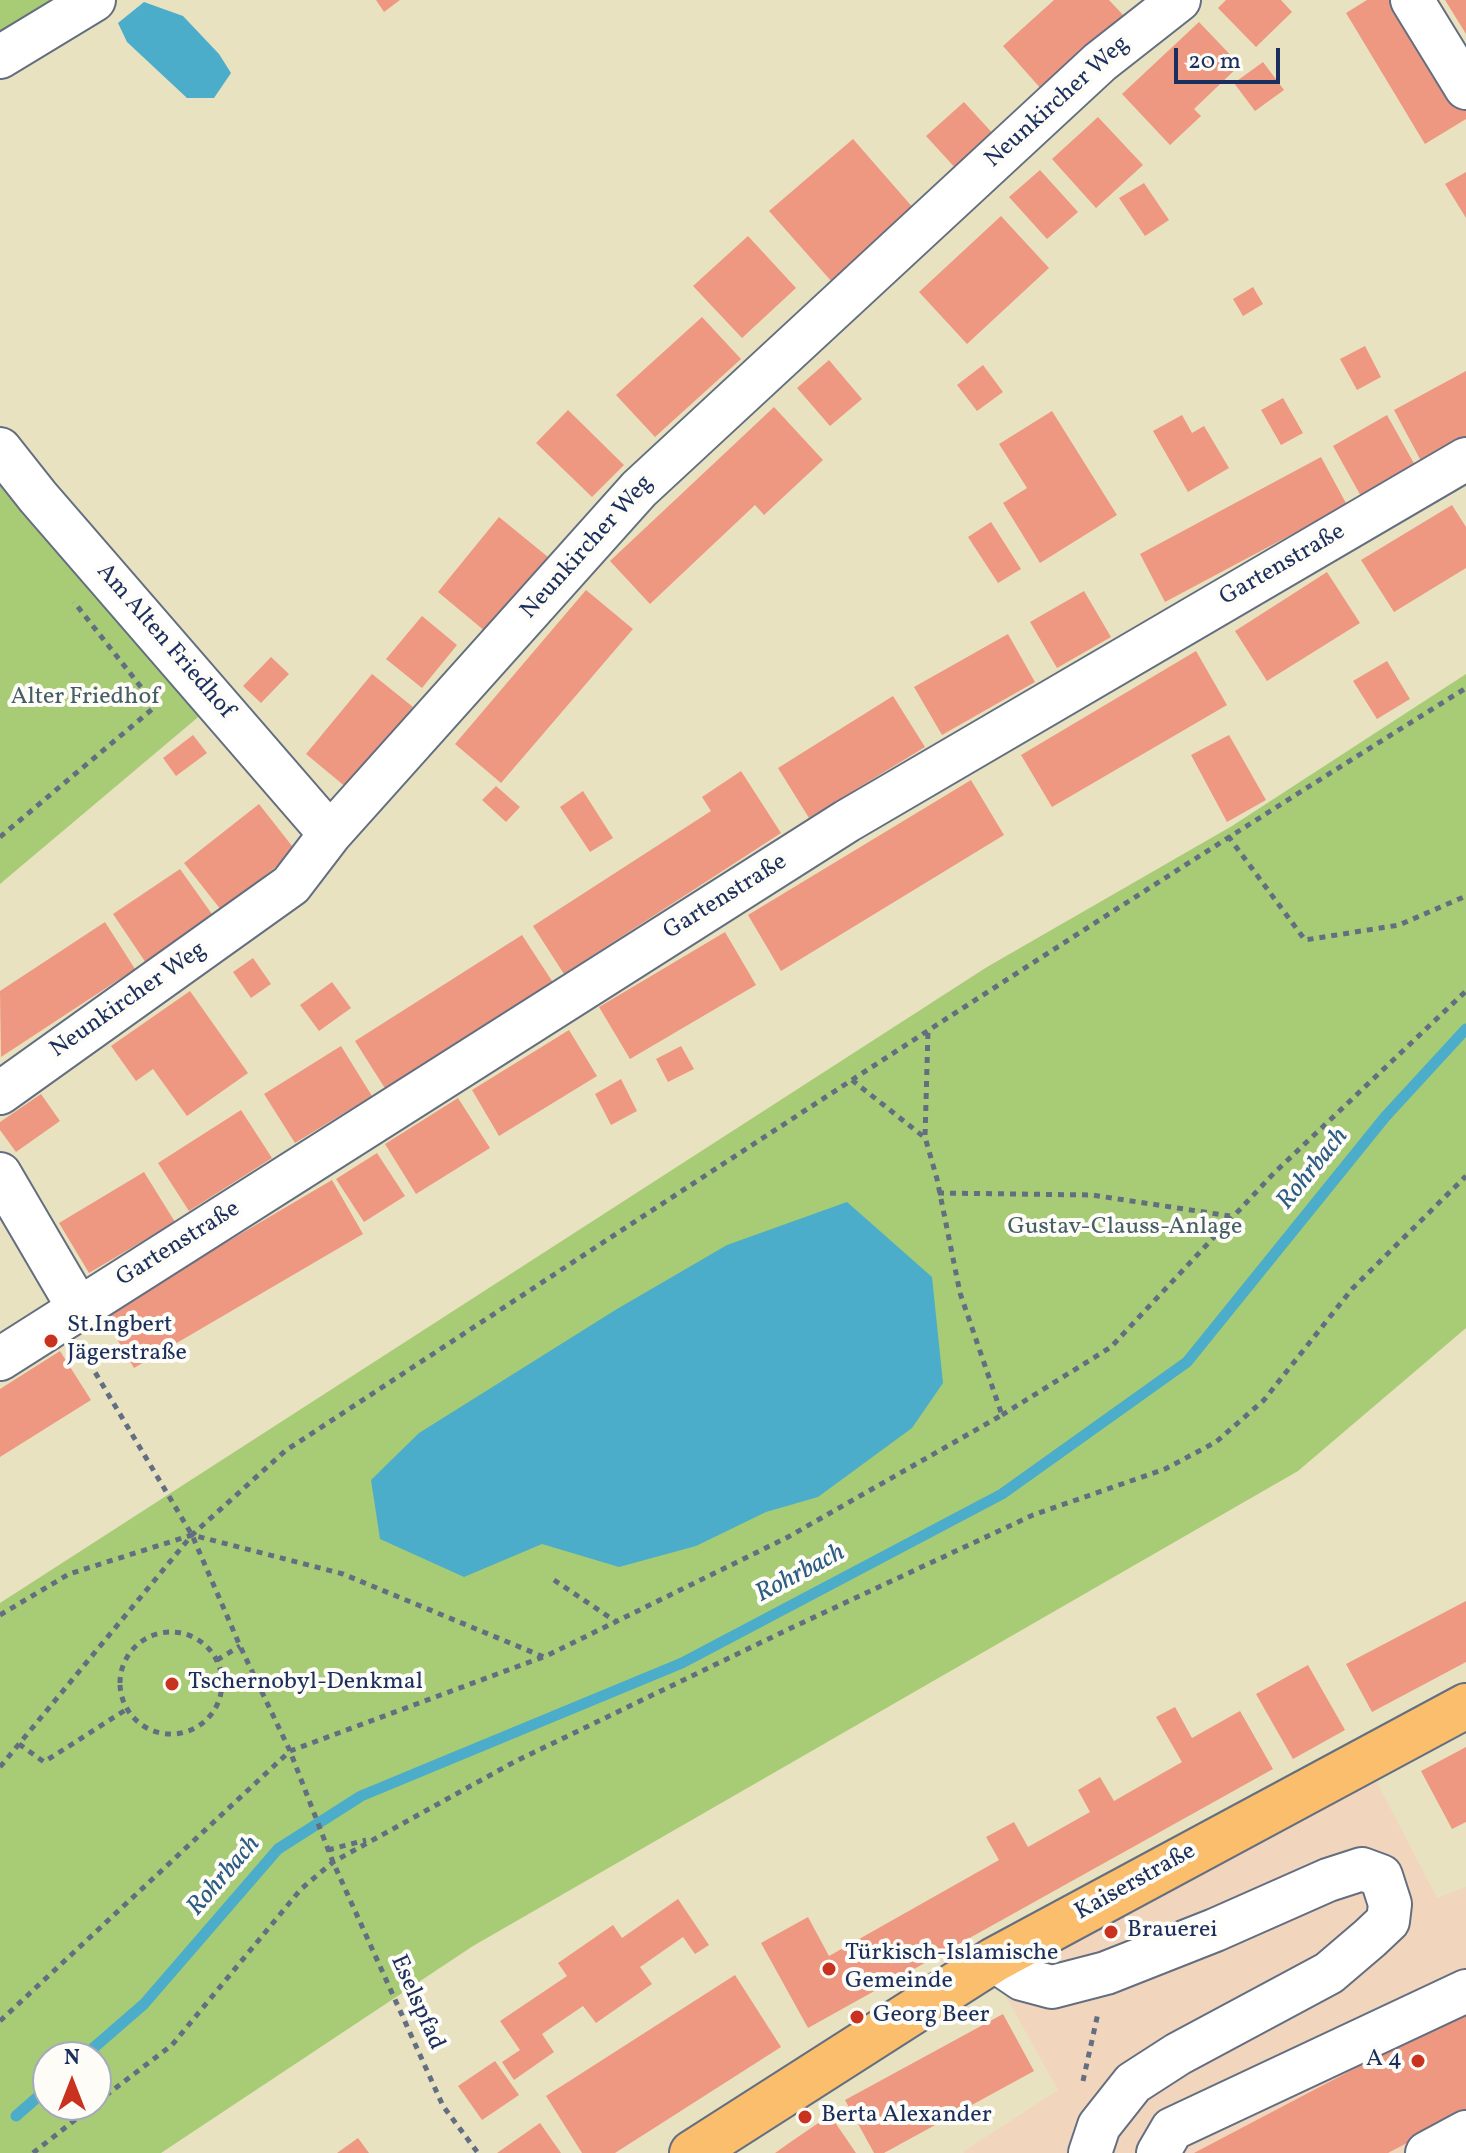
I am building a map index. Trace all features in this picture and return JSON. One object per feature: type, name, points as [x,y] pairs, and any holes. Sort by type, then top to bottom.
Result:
[{"type":"main road","name":"Kaiserstraße","points":[[692,2153],[994,1960],[1466,1706]]},
{"type":"street","points":[[0,57],[94,0]]},
{"type":"street","name":"Neunkircher Weg","points":[[0,1093],[291,885],[330,834],[639,489],[1100,62],[1179,0]]},
{"type":"street","points":[[1412,0],[1466,88]]},
{"type":"street","name":"Am Alten Friedhof","points":[[0,449],[330,834]]},
{"type":"street","name":"Gartenstraße","points":[[0,1359],[847,821],[1466,459]]},
{"type":"street","points":[[0,1174],[71,1314]]},
{"type":"street","points":[[994,1960],[1022,1979],[1052,1987],[1106,1973],[1215,1930],[1328,1880],[1362,1869],[1381,1876],[1390,1904],[1388,1921],[1329,1973],[1178,2054],[1133,2083],[1094,2140]]},
{"type":"street","points":[[1158,2153],[1172,2129],[1466,1991]]},
{"type":"street","points":[[1427,2153],[1466,2132]]},
{"type":"path","points":[[0,837],[156,706],[72,600]]},
{"type":"path","points":[[0,1767],[192,1535],[285,1451],[1228,836],[1466,688]]},
{"type":"path","points":[[1228,836],[1305,940],[1399,925],[1466,896]]},
{"type":"path","points":[[0,2021],[290,1751],[544,1657],[788,1537],[1002,1415],[1111,1347],[1274,1173],[1466,991]]},
{"type":"path","points":[[928,1030],[925,1137],[937,1179],[960,1293],[1002,1415]]},
{"type":"path","points":[[852,1080],[925,1137]]},
{"type":"path","points":[[112,2091],[172,2045],[301,1889],[333,1862],[373,1838],[514,1762],[791,1628],[1033,1515],[1165,1469],[1216,1442],[1264,1400],[1352,1289],[1466,1176]]},
{"type":"path","points":[[938,1193],[1092,1195],[1231,1217]]},
{"type":"path","name":"Eselspfad","points":[[71,1314],[192,1535],[290,1751],[333,1862],[443,2106],[478,2153]]},
{"type":"path","points":[[0,1615],[69,1574],[192,1535],[343,1574],[544,1657]]},
{"type":"path","points":[[554,1580],[615,1621]]},
{"type":"path","points":[[178,1632],[192,1636],[206,1646],[217,1660],[222,1680],[221,1698],[214,1712],[202,1724],[184,1733],[154,1731],[139,1723],[127,1709],[120,1684],[123,1666],[130,1652],[144,1640],[161,1633],[178,1632]]},
{"type":"path","points":[[217,1660],[240,1646]]},
{"type":"path","points":[[19,1744],[44,1762],[127,1709]]},
{"type":"path","points":[[328,1848],[373,1838]]},
{"type":"path","points":[[1094,2140],[1082,2087],[1106,1973]]},
{"type":"path","points":[[33,2153],[73,2121]]},
{"type":"shaded area","points":[[1368,1765],[1437,1898],[1466,1887],[1466,2153],[964,2153],[1058,2090],[994,1975]]},
{"type":"green space","points":[[0,0],[79,0],[0,54]]},
{"type":"green space","name":"Alter Friedhof","points":[[0,455],[203,713],[0,884]]},
{"type":"green space","name":"Gustav-Clauss-Anlage","points":[[1466,674],[1466,1328],[1298,1471],[473,1946],[161,2153],[0,2153],[0,1603],[987,967],[1232,826]]},
{"type":"water","points":[[144,2],[183,16],[219,54],[231,73],[214,98],[187,98],[127,42],[118,23]]},
{"type":"water","points":[[847,1202],[932,1277],[943,1383],[912,1428],[818,1497],[766,1512],[696,1546],[619,1567],[542,1544],[464,1577],[380,1539],[371,1480],[419,1433],[617,1309],[727,1245]]},
{"type":"building","points":[[376,0],[400,0],[384,12]]},
{"type":"building","points":[[1054,0],[1109,0],[1124,16],[1042,90],[1003,46]]},
{"type":"building","points":[[1226,0],[1281,0],[1292,12],[1256,47],[1218,8]]},
{"type":"building","points":[[1367,0],[1401,0],[1466,109],[1466,119],[1425,144],[1346,13]]},
{"type":"building","points":[[1445,0],[1466,0],[1466,34]]},
{"type":"building","points":[[1199,22],[1240,65],[1194,109],[1201,116],[1170,145],[1122,94]]},
{"type":"building","points":[[1263,62],[1284,90],[1255,111],[1234,83]]},
{"type":"building","points":[[964,102],[996,137],[958,171],[926,136]]},
{"type":"building","points":[[1098,117],[1143,165],[1096,208],[1052,159]]},
{"type":"building","points":[[853,139],[915,210],[832,282],[769,211]]},
{"type":"building","points":[[1040,170],[1078,212],[1047,239],[1009,197]]},
{"type":"building","points":[[1466,172],[1466,218],[1445,184]]},
{"type":"building","points":[[1144,183],[1169,220],[1145,236],[1119,198]]},
{"type":"building","points":[[1001,216],[1049,268],[967,344],[919,292]]},
{"type":"building","points":[[748,236],[796,288],[742,338],[693,286]]},
{"type":"building","points":[[1253,287],[1263,304],[1243,316],[1233,299]]},
{"type":"building","points":[[702,317],[741,359],[655,437],[616,395]]},
{"type":"building","points":[[1365,346],[1381,377],[1357,390],[1340,359]]},
{"type":"building","points":[[829,360],[862,399],[830,426],[797,388]]},
{"type":"building","points":[[983,365],[1003,392],[977,411],[957,385]]},
{"type":"building","points":[[1466,371],[1466,437],[1421,461],[1394,410]]},
{"type":"building","points":[[1283,398],[1303,433],[1281,445],[1261,410]]},
{"type":"building","points":[[774,407],[823,460],[764,515],[755,505],[650,604],[610,561]]},
{"type":"building","points":[[568,410],[624,465],[592,497],[536,443]]},
{"type":"building","points":[[1052,411],[1117,515],[1040,563],[1003,503],[1027,488],[999,444]]},
{"type":"building","points":[[1182,415],[1192,433],[1204,426],[1229,468],[1188,492],[1153,431]]},
{"type":"building","points":[[1387,415],[1416,467],[1362,498],[1333,446]]},
{"type":"building","points":[[1321,457],[1347,505],[1165,602],[1140,554]]},
{"type":"building","points":[[1452,505],[1466,527],[1466,568],[1394,612],[1361,560]]},
{"type":"building","points":[[499,517],[548,557],[486,632],[438,592]]},
{"type":"building","points":[[991,522],[1021,569],[998,583],[968,537]]},
{"type":"building","points":[[1327,572],[1360,623],[1267,681],[1235,631]]},
{"type":"building","points":[[586,590],[633,629],[501,783],[455,744]]},
{"type":"building","points":[[1084,591],[1111,637],[1057,668],[1030,622]]},
{"type":"building","points":[[422,616],[457,645],[422,688],[386,659]]},
{"type":"building","points":[[1008,634],[1035,682],[942,735],[914,687]]},
{"type":"building","points":[[1196,651],[1227,705],[1052,807],[1021,755]]},
{"type":"building","points":[[271,657],[289,674],[261,703],[243,686]]},
{"type":"building","points":[[1387,661],[1410,699],[1377,719],[1353,681]]},
{"type":"building","points":[[372,674],[413,707],[347,788],[306,754]]},
{"type":"building","points":[[893,696],[925,747],[809,818],[778,768]]},
{"type":"building","points":[[193,735],[207,753],[176,776],[163,758]]},
{"type":"building","points":[[1229,735],[1266,800],[1227,822],[1191,755]]},
{"type":"building","points":[[741,771],[781,833],[564,974],[533,926],[711,811],[702,797]]},
{"type":"building","points":[[971,780],[1004,835],[781,971],[748,915]]},
{"type":"building","points":[[496,786],[520,807],[506,822],[482,800]]},
{"type":"building","points":[[583,791],[613,838],[590,852],[560,807]]},
{"type":"building","points":[[259,804],[296,851],[221,910],[184,863]]},
{"type":"building","points":[[180,869],[214,917],[146,963],[113,914]]},
{"type":"building","points":[[105,922],[135,969],[1,1057],[0,991]]},
{"type":"building","points":[[725,932],[756,985],[630,1059],[599,1007]]},
{"type":"building","points":[[522,935],[554,984],[386,1090],[355,1041]]},
{"type":"building","points":[[253,958],[271,984],[251,998],[233,972]]},
{"type":"building","points":[[332,982],[351,1008],[319,1031],[300,1005]]},
{"type":"building","points":[[190,991],[248,1073],[187,1116],[153,1069],[136,1081],[111,1046]]},
{"type":"building","points":[[569,1030],[597,1076],[499,1136],[472,1090]]},
{"type":"building","points":[[341,1046],[372,1096],[295,1143],[264,1094]]},
{"type":"building","points":[[681,1046],[694,1069],[668,1082],[656,1059]]},
{"type":"building","points":[[621,1079],[637,1111],[611,1125],[595,1094]]},
{"type":"building","points":[[41,1094],[60,1121],[16,1152],[0,1130],[0,1122]]},
{"type":"building","points":[[458,1098],[490,1148],[416,1194],[385,1144]]},
{"type":"building","points":[[241,1110],[272,1158],[189,1211],[158,1163]]},
{"type":"building","points":[[377,1153],[405,1196],[364,1222],[336,1179]]},
{"type":"building","points":[[144,1172],[175,1222],[89,1273],[59,1223]]},
{"type":"building","points":[[332,1180],[363,1234],[134,1368],[103,1315]]},
{"type":"building","points":[[60,1351],[91,1400],[0,1457],[0,1389]]},
{"type":"building","points":[[1466,1601],[1466,1662],[1372,1712],[1346,1664]]},
{"type":"building","points":[[1308,1665],[1345,1730],[1293,1759],[1256,1694]]},
{"type":"building","points":[[1175,1707],[1192,1738],[1240,1711],[1273,1769],[808,2028],[761,1943],[808,1917],[829,1956],[999,1860],[986,1837],[1014,1822],[1028,1847],[1090,1812],[1078,1790],[1100,1777],[1114,1801],[1182,1762],[1156,1717]]},
{"type":"building","points":[[1466,1747],[1466,1822],[1452,1829],[1421,1771]]},
{"type":"building","points":[[678,1899],[709,1945],[695,1954],[683,1937],[640,1967],[652,1984],[596,2023],[583,2006],[542,2034],[554,2052],[514,2080],[502,2062],[520,2050],[500,2021],[567,1976],[558,1963],[613,1925],[622,1938]]},
{"type":"building","points":[[735,1975],[781,2047],[615,2153],[582,2153],[546,2096]]},
{"type":"building","name":"A 4","points":[[1466,2010],[1466,2112],[1388,2153],[1194,2153]]},
{"type":"building","points":[[1003,2014],[1034,2071],[884,2153],[874,2153],[845,2100]]},
{"type":"building","points":[[495,2061],[519,2095],[482,2120],[458,2086]]},
{"type":"building","points":[[830,2115],[856,2153],[775,2153],[792,2141]]},
{"type":"building","points":[[540,2123],[561,2153],[497,2153]]},
{"type":"building","points":[[358,2138],[369,2153],[337,2153]]},
{"type":"waterway","name":"Rohrbach","points":[[101,2041],[144,2004],[278,1849],[361,1796],[682,1663],[1002,1494],[1187,1362],[1385,1117],[1466,1029]]},
{"type":"waterway","name":"Rohrbach","points":[[16,2116],[32,2102]]},
{"type":"place","name":"St.Ingbert Jägerstraße","points":[[51,1341]]},
{"type":"place","name":"Tschernobyl-Denkmal","points":[[172,1684]]},
{"type":"place","name":"Brauerei","points":[[1111,1932]]},
{"type":"place","name":"Türkisch-Islamische Gemeinde","points":[[829,1969]]},
{"type":"place","name":"Georg Beer","points":[[857,2017]]},
{"type":"place","name":"A 4","points":[[1418,2061]]},
{"type":"place","name":"Berta Alexander","points":[[805,2117]]}]
